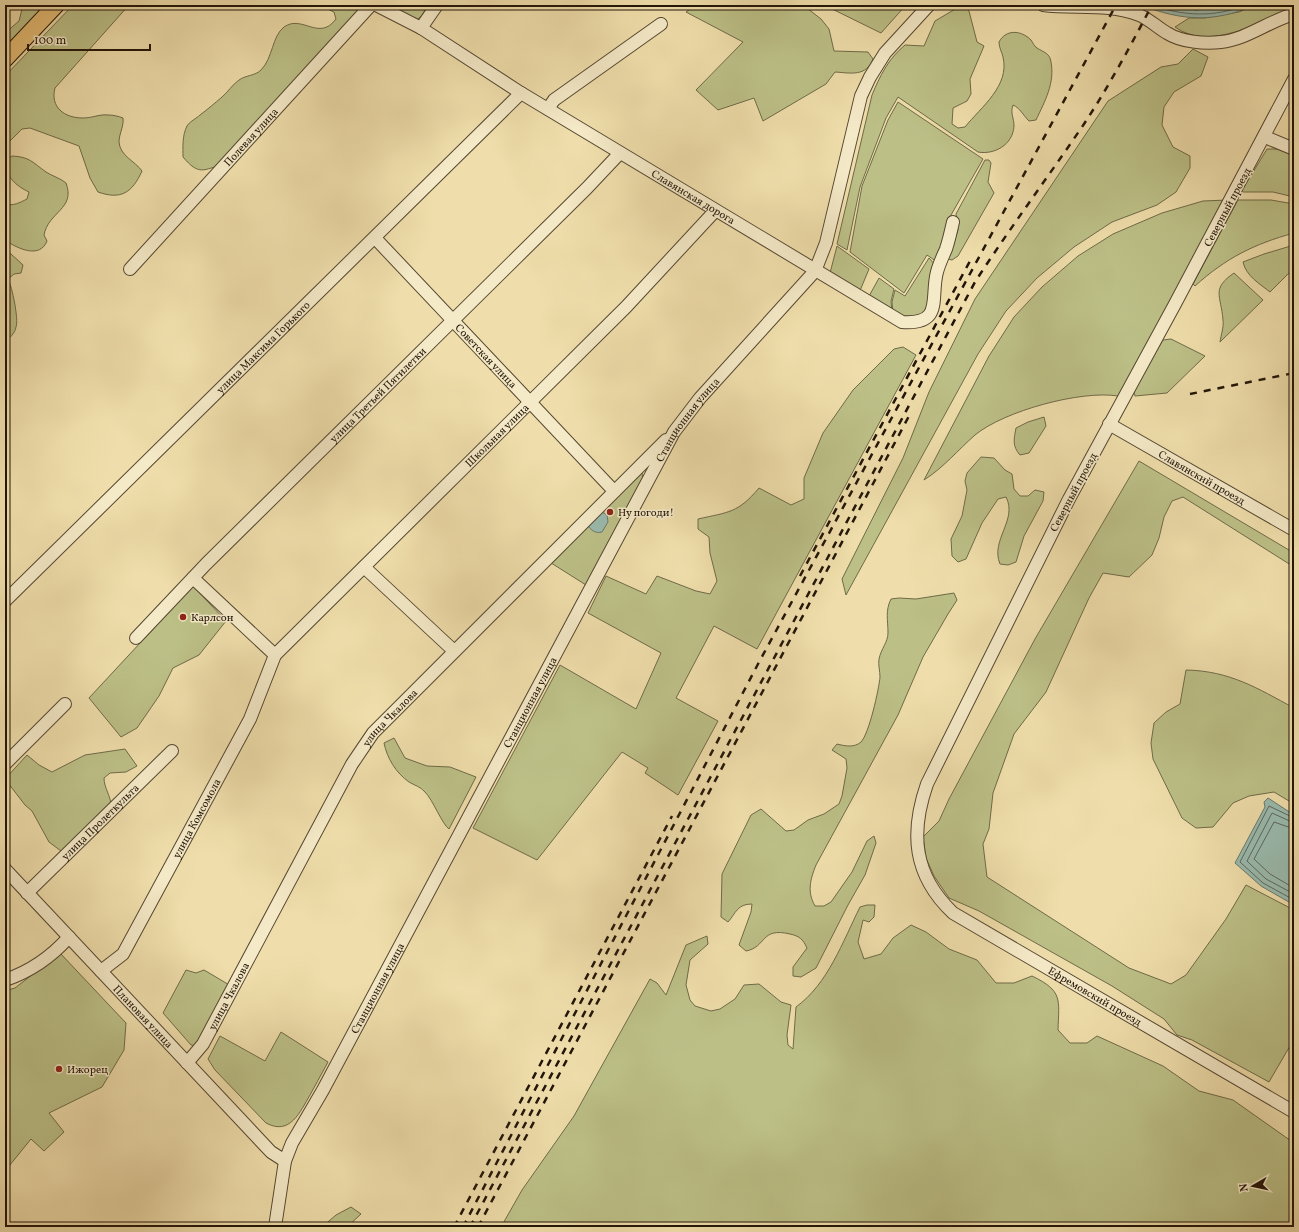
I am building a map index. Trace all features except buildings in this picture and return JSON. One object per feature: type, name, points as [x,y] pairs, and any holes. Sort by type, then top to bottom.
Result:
[{"type":"main road","points":[[5,59],[56,5]]},
{"type":"street","name":"Полевая улица","points":[[130,269],[371,5]]},
{"type":"street","name":"Славянская дорога","points":[[376,5],[421,28],[521,94],[902,322],[915,323],[925,319],[931,313],[936,300],[937,273],[953,222]]},
{"type":"street","points":[[421,28],[437,5]]},
{"type":"street","points":[[815,271],[826,243],[861,96],[870,77],[885,53],[929,5]]},
{"type":"street","points":[[1043,5],[1100,6],[1140,15],[1169,35],[1185,40],[1212,43],[1233,40],[1266,24],[1294,14]]},
{"type":"street","points":[[548,109],[554,100],[661,24]]},
{"type":"street","name":"Северный проезд","points":[[919,858],[916,826],[920,803],[927,784],[1069,499],[1265,137],[1294,79]]},
{"type":"street","name":"улица Максима Горького","points":[[5,601],[521,94]]},
{"type":"street","points":[[1265,137],[1294,149]]},
{"type":"street","name":"улица Третьей Пятилетки","points":[[136,638],[193,578],[587,188],[620,153]]},
{"type":"street","name":"Школьная улица","points":[[274,655],[626,307],[715,211]]},
{"type":"street","name":"Советская улица","points":[[375,238],[614,491]]},
{"type":"street","name":"Станционная улица","points":[[275,1227],[285,1161],[292,1143],[331,1076],[674,432],[700,398],[815,271]]},
{"type":"street","name":"Славянский проезд","points":[[1109,424],[1294,530]]},
{"type":"street","name":"улица Чкалова","points":[[187,1063],[203,1044],[363,746],[386,718],[453,650],[674,432]]},
{"type":"street","points":[[642,463],[648,465],[652,469],[653,473]]},
{"type":"street","points":[[364,567],[453,650]]},
{"type":"street","points":[[193,578],[274,655]]},
{"type":"street","name":"улица Комсомола","points":[[101,971],[123,954],[250,718],[274,655]]},
{"type":"street","points":[[5,764],[65,704]]},
{"type":"street","name":"улица Пролеткульта","points":[[27,893],[172,751]]},
{"type":"street","name":"Ефремовский проезд","points":[[919,858],[934,892],[953,913],[1294,1112]]},
{"type":"street","name":"Плановая улица","points":[[5,869],[271,1152],[285,1161]]},
{"type":"street","points":[[5,980],[48,957],[69,937]]},
{"type":"green space","points":[[23,5],[47,5],[5,48],[5,33],[19,21]]},
{"type":"green space","points":[[73,5],[129,5],[55,88],[54,95],[57,106],[60,110],[64,114],[70,116],[83,118],[105,115],[123,118],[119,139],[120,147],[125,155],[142,171],[134,185],[125,193],[119,195],[98,192],[90,178],[79,146],[30,128],[22,129],[5,146],[5,76]]},
{"type":"green space","points":[[319,5],[362,5],[363,8],[224,164],[202,170],[193,167],[188,163],[183,157],[183,145],[185,130],[188,125],[222,97],[239,80],[261,70],[268,59],[277,36],[284,27],[291,24],[297,24],[323,28],[330,25],[336,19],[334,12]]},
{"type":"green space","points":[[385,5],[428,5],[417,20]]},
{"type":"green space","points":[[696,5],[803,5],[821,19],[829,29],[834,51],[868,52],[873,59],[866,69],[857,73],[835,72],[826,84],[763,121],[754,98],[718,110],[696,90],[743,42],[686,12]]},
{"type":"green space","points":[[824,5],[906,5],[881,33]]},
{"type":"green space","points":[[962,5],[969,11],[977,42],[984,46],[970,79],[971,94],[967,101],[953,108],[952,124],[958,128],[965,127],[993,95],[998,87],[1004,68],[999,42],[1006,35],[1014,32],[1023,34],[1031,40],[1036,47],[1046,53],[1050,59],[1052,77],[1043,106],[1036,120],[1029,121],[1020,110],[1013,105],[1012,113],[1014,126],[1013,133],[1010,138],[1002,147],[984,153],[978,152],[898,97],[886,118],[860,187],[847,250],[837,244],[872,95],[878,81],[889,62],[899,50],[905,45],[924,46],[935,21]]},
{"type":"green space","points":[[1255,5],[1294,5],[1294,9],[1250,27],[1218,36],[1203,37],[1188,34],[1175,27],[1189,18],[1205,18],[1239,12]]},
{"type":"green space","points":[[1193,49],[1208,57],[1201,76],[1174,92],[1164,107],[1162,125],[1173,147],[1190,156],[1190,168],[1176,192],[1157,205],[1112,222],[1074,247],[1037,278],[1006,311],[978,354],[846,595],[842,579],[903,458],[929,392],[975,299],[1108,101],[1161,67],[1178,64]]},
{"type":"green space","points":[[898,102],[983,159],[951,215],[937,262],[927,255],[904,293],[850,252],[862,186],[888,120]]},
{"type":"green space","points":[[1267,149],[1280,149],[1294,155],[1294,197],[1273,192],[1241,192]]},
{"type":"green space","points":[[12,156],[30,161],[66,183],[68,192],[67,199],[47,227],[44,235],[47,241],[39,250],[28,251],[5,240],[5,204],[8,205],[19,203],[27,199],[29,192],[16,184],[9,176],[5,166],[5,161]]},
{"type":"green space","points":[[985,160],[989,160],[991,163],[988,182],[994,193],[958,256],[952,260],[948,259],[958,230],[956,214]]},
{"type":"green space","points":[[1227,200],[1118,396],[1084,396],[1064,399],[1044,404],[1004,418],[975,435],[944,464],[924,480],[989,356],[1014,317],[1042,287],[1078,256],[1113,234],[1162,213],[1203,201]]},
{"type":"green space","points":[[1238,200],[1271,200],[1294,204],[1294,233],[1266,242],[1241,253],[1218,267],[1195,286],[1193,284]]},
{"type":"green space","points":[[1294,245],[1294,268],[1270,292],[1250,276],[1243,262]]},
{"type":"green space","points":[[837,246],[869,269],[859,293],[830,273]]},
{"type":"green space","points":[[5,253],[11,254],[23,265],[21,273],[14,274],[8,279],[15,303],[17,323],[12,336],[5,342]]},
{"type":"green space","points":[[929,258],[936,266],[931,298],[925,315],[911,318],[893,313],[892,302],[895,290],[905,296]]},
{"type":"green space","points":[[1234,273],[1263,300],[1220,342],[1223,323],[1219,293],[1220,288],[1222,284]]},
{"type":"green space","points":[[879,278],[894,289],[891,301],[892,313],[868,298]]},
{"type":"green space","points":[[1171,339],[1205,356],[1167,393],[1135,396],[1133,389],[1163,340]]},
{"type":"green space","points":[[903,347],[916,355],[757,649],[714,626],[676,698],[718,721],[678,795],[645,773],[648,768],[622,752],[537,860],[473,828],[560,665],[636,709],[661,653],[588,613],[606,576],[646,594],[657,576],[696,591],[710,594],[717,581],[710,553],[709,537],[698,529],[698,519],[725,513],[739,507],[759,488],[791,505],[804,499],[804,478],[823,433],[853,390],[894,349]]},
{"type":"green space","points":[[1044,417],[1046,426],[1029,453],[1020,455],[1017,452],[1014,439],[1016,428]]},
{"type":"green space","points":[[981,457],[994,458],[1005,470],[1012,474],[1014,489],[1020,496],[1028,496],[1035,490],[1044,492],[1043,501],[1024,536],[1016,562],[1008,565],[1000,564],[998,555],[998,547],[1009,514],[1009,505],[1006,497],[998,499],[982,523],[966,559],[958,562],[952,556],[951,539],[962,516],[967,490],[965,481],[967,473]]},
{"type":"green space","points":[[1139,461],[1294,553],[1294,567],[1183,497],[1172,501],[1164,517],[1159,538],[1152,555],[1129,577],[1103,573],[1089,598],[1046,692],[1014,734],[993,793],[989,829],[983,844],[987,877],[1129,968],[1171,984],[1186,975],[1226,919],[1246,885],[1294,910],[1294,1039],[1269,1082],[1192,1040],[1177,1035],[1164,1019],[1112,986],[979,911],[949,898],[934,876],[926,858],[923,837],[939,821],[949,799],[1035,639]]},
{"type":"green space","points":[[639,471],[642,473],[643,481],[586,585],[548,561]]},
{"type":"green space","points":[[193,586],[226,621],[199,655],[173,668],[159,696],[137,728],[121,737],[89,698]]},
{"type":"green space","points":[[954,593],[957,600],[923,657],[898,715],[816,865],[810,886],[812,901],[815,906],[824,906],[831,902],[852,872],[867,841],[874,836],[876,843],[865,875],[816,968],[801,977],[793,976],[793,967],[807,948],[804,942],[800,938],[793,935],[773,933],[768,935],[758,946],[746,951],[739,945],[751,912],[752,904],[747,904],[740,907],[728,922],[721,917],[722,874],[751,815],[761,809],[786,831],[794,830],[808,820],[824,814],[839,804],[847,768],[846,759],[832,750],[837,744],[849,746],[858,744],[861,742],[867,730],[879,683],[879,659],[888,636],[887,612],[891,599],[916,599]]},
{"type":"green space","points":[[1186,670],[1202,671],[1230,677],[1255,687],[1294,708],[1294,804],[1274,792],[1249,796],[1233,803],[1213,827],[1196,828],[1182,818],[1153,759],[1151,743],[1154,723],[1166,712],[1180,704]]},
{"type":"green space","points":[[394,738],[405,758],[427,766],[450,767],[476,777],[449,829],[443,822],[425,792],[404,778],[393,765],[387,754],[384,743]]},
{"type":"green space","points":[[125,749],[137,766],[126,772],[110,773],[104,778],[111,806],[61,851],[49,842],[32,811],[25,805],[5,779],[27,755],[39,765],[52,772],[85,755]]},
{"type":"green space","points":[[875,905],[874,917],[869,922],[863,920],[858,942],[864,959],[881,954],[893,938],[911,925],[926,932],[949,949],[977,960],[996,983],[1014,983],[1032,976],[1049,986],[1057,997],[1059,1011],[1058,1030],[1070,1043],[1087,1043],[1097,1036],[1163,1066],[1199,1091],[1233,1100],[1294,1143],[1294,1227],[501,1227],[522,1190],[574,1116],[650,979],[657,983],[666,995],[686,945],[707,936],[708,944],[690,960],[686,985],[690,1000],[695,1006],[711,1011],[720,1009],[735,999],[744,985],[759,984],[781,1002],[791,1005],[787,1035],[788,1045],[793,1049],[796,1007],[817,986],[826,974],[841,948],[860,907]]},
{"type":"green space","name":"Ижорец","points":[[60,953],[126,1023],[124,1050],[102,1087],[49,1113],[64,1132],[44,1151],[31,1139],[5,1171],[5,991],[15,988]]},
{"type":"green space","points":[[186,970],[196,973],[204,970],[231,986],[196,1046],[191,1045],[163,1013]]},
{"type":"green space","points":[[281,1032],[328,1062],[298,1115],[288,1124],[274,1126],[266,1123],[215,1070],[208,1059],[220,1036],[265,1061]]},
{"type":"green space","points":[[351,1207],[361,1214],[347,1227],[322,1227],[336,1215]]},
{"type":"water","points":[[1141,5],[1255,5],[1226,15],[1198,18],[1170,14]]},
{"type":"water","points":[[602,512],[607,515],[608,522],[602,532],[595,532],[591,530],[587,524]]},
{"type":"water","points":[[1268,798],[1294,815],[1294,905],[1261,886],[1235,863],[1265,807],[1264,802]]},
{"type":"railway","points":[[463,1227],[758,664],[1116,5]]},
{"type":"railway","points":[[470,1227],[975,282],[1093,110],[1120,65],[1152,5]]},
{"type":"railway","points":[[800,576],[970,261]]},
{"type":"railway","points":[[1190,394],[1294,373]]},
{"type":"railway","points":[[478,1227],[909,416]]},
{"type":"railway","points":[[454,1227],[672,816]]},
{"type":"place","name":"Ну погоди!","points":[[610,512]]},
{"type":"place","name":"Карлсон","points":[[183,617]]},
{"type":"place","name":"Ижорец","points":[[59,1069]]}]
